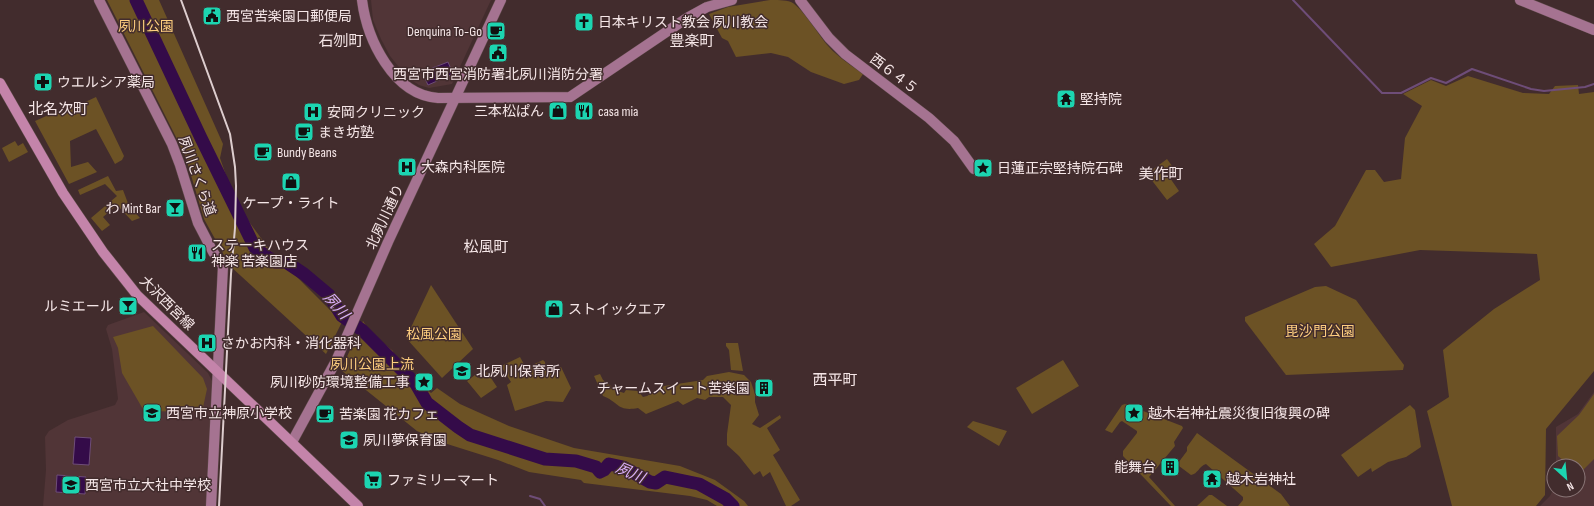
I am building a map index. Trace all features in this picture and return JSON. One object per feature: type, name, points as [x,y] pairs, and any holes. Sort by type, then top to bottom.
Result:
[{"type":"main road","name":"大沢西宮線","points":[[0,83],[63,193],[103,252],[137,295],[358,506]]},
{"type":"street","name":"夙川さくら道","points":[[99,0],[172,144],[198,223],[213,252],[223,266],[211,506]]},
{"type":"street","points":[[362,0],[365,19],[375,46],[397,78],[411,89],[425,96],[438,98],[570,97],[687,18],[707,7],[732,0]]},
{"type":"street","name":"北夙川通り","points":[[292,442],[336,361],[501,0]]},
{"type":"street","name":"西６４５","points":[[800,0],[829,38],[845,54],[929,118],[954,141],[974,169]]},
{"type":"street","points":[[1520,0],[1594,30]]},
{"type":"shaded area","points":[[371,0],[491,0],[452,84],[429,88],[419,85],[407,77],[390,56],[373,20]]},
{"type":"shaded area","points":[[448,62],[453,74],[428,85],[422,72]]},
{"type":"shaded area","name":"西宮市立神原小学校","points":[[144,312],[208,373],[213,383],[208,506],[43,506],[46,470],[45,437],[49,431],[68,420],[115,405],[118,399],[112,349],[106,329],[108,325]]},
{"type":"shaded area","points":[[1594,392],[1594,506],[1540,506],[1548,498],[1586,498],[1586,458],[1556,458],[1556,427],[1578,414]]},
{"type":"shaded area","points":[[75,437],[91,438],[89,465],[73,464]]},
{"type":"shaded area","points":[[57,475],[86,477],[85,494],[56,492]]},
{"type":"green space","name":"夙川公園","points":[[107,0],[159,0],[223,144],[220,158],[236,204],[269,249],[342,322],[326,354],[230,266],[204,219],[185,155]]},
{"type":"green space","points":[[770,0],[789,1],[796,5],[833,51],[863,74],[859,80],[844,84],[811,72],[788,57],[771,53],[736,57],[728,41],[722,38],[709,14],[728,7]]},
{"type":"green space","points":[[1468,76],[1523,93],[1549,94],[1555,86],[1578,85],[1579,94],[1594,92],[1594,371],[1546,429],[1545,495],[1536,506],[1452,506],[1427,411],[1449,397],[1443,350],[1494,309],[1540,280],[1537,254],[1420,250],[1331,267],[1314,244],[1335,226],[1366,170],[1375,170],[1384,182],[1401,179],[1405,138],[1422,106],[1403,94],[1431,80],[1446,86]]},
{"type":"green space","points":[[96,97],[124,156],[122,160],[115,164],[96,129],[70,141],[71,167],[88,162],[97,172],[69,184],[35,121],[60,110],[66,111]]},
{"type":"green space","points":[[15,141],[18,146],[23,143],[28,152],[9,162],[2,148]]},
{"type":"green space","points":[[1167,159],[1177,173],[1170,178],[1179,191],[1167,200],[1147,174]]},
{"type":"green space","points":[[108,176],[116,191],[123,190],[129,206],[140,218],[132,221],[117,205],[103,217],[110,225],[102,231],[91,218],[117,196],[105,184],[80,195],[78,190]]},
{"type":"green space","name":"松風公園","points":[[431,285],[473,349],[442,378],[406,338]]},
{"type":"green space","name":"毘沙門公園","points":[[1326,286],[1356,300],[1404,365],[1403,370],[1286,375],[1245,321],[1245,317],[1315,287]]},
{"type":"green space","name":"夙川公園上流","points":[[363,321],[381,341],[393,351],[394,357],[431,393],[437,388],[460,404],[509,426],[574,448],[680,466],[715,480],[744,501],[748,506],[717,506],[707,500],[690,496],[584,483],[581,480],[529,472],[498,460],[444,443],[417,431],[341,370]]},
{"type":"green space","points":[[153,326],[203,378],[207,389],[202,412],[144,411],[122,373],[118,348],[113,337]]},
{"type":"green space","points":[[726,343],[738,343],[743,371],[731,370],[729,350]]},
{"type":"green space","points":[[520,357],[526,368],[543,360],[545,362],[546,370],[553,372],[561,367],[571,388],[563,402],[546,401],[515,411],[507,385],[511,382],[501,366]]},
{"type":"green space","points":[[1063,360],[1079,386],[1032,414],[1016,388]]},
{"type":"green space","points":[[487,372],[497,387],[481,398],[467,381],[475,375],[478,378]]},
{"type":"green space","points":[[729,372],[744,375],[751,382],[759,415],[752,424],[760,428],[780,415],[781,418],[767,428],[780,450],[773,455],[800,500],[791,506],[786,506],[770,472],[763,477],[760,471],[754,475],[739,456],[727,445],[731,405],[723,397],[709,397],[705,400],[697,398],[683,405],[678,401],[646,414],[638,408],[622,408],[603,396],[594,376],[600,374],[603,380],[611,386],[612,389],[624,393],[626,390],[638,391],[643,397],[664,386],[703,380],[707,376]]},
{"type":"green space","points":[[1594,394],[1594,459],[1586,467],[1586,458],[1560,458],[1558,456],[1557,436],[1579,415]]},
{"type":"green space","points":[[1125,404],[1182,426],[1183,428],[1174,442],[1175,446],[1149,477],[1175,506],[1171,506],[1123,456],[1123,451],[1137,431],[1122,421],[1112,433],[1105,430],[1122,405]]},
{"type":"green space","points":[[1410,405],[1415,410],[1421,447],[1406,457],[1388,462],[1372,472],[1371,468],[1358,477],[1341,455]]},
{"type":"green space","points":[[973,421],[1007,431],[999,446],[967,427]]},
{"type":"green space","points":[[1197,433],[1281,494],[1290,506],[1238,506],[1243,500],[1243,497],[1206,464],[1191,475],[1179,466],[1178,463]]},
{"type":"green space","points":[[1209,495],[1212,495],[1227,506],[1197,506]]},
{"type":"waterway","name":"夙川","points":[[136,0],[255,248],[275,262],[286,262],[304,274],[329,295],[342,316],[362,330],[416,384],[427,403],[470,435],[545,459],[576,461],[596,467],[600,472],[609,464],[623,467],[650,482],[656,483],[665,477],[699,484],[726,499],[733,506]]},
{"type":"waterway","points":[[1293,0],[1382,93],[1401,93],[1431,78],[1446,83],[1472,69],[1531,89],[1544,91],[1585,87],[1594,84]]},
{"type":"waterway","points":[[530,496],[540,499],[545,506]]},
{"type":"railway","points":[[181,0],[230,134],[235,167],[235,228],[231,274],[219,506]]},
{"type":"place","name":"西宮苦楽園口郵便局","points":[[212,16]]},
{"type":"place","name":"日本キリスト教会 夙川教会","points":[[584,22]]},
{"type":"place","name":"Denquina To-Go","points":[[496,31]]},
{"type":"place","name":"西宮市西宮消防署北夙川消防分署","points":[[498,53]]},
{"type":"place","name":"ウエルシア薬局","points":[[43,82]]},
{"type":"place","name":"堅持院","points":[[1066,99]]},
{"type":"place","name":"三本松ぱん","points":[[558,111]]},
{"type":"place","name":"casa mia","points":[[584,111]]},
{"type":"place","name":"安岡クリニック","points":[[313,112]]},
{"type":"place","name":"まき坊塾","points":[[304,132]]},
{"type":"place","name":"Bundy Beans","points":[[263,152]]},
{"type":"place","name":"大森内科医院","points":[[407,167]]},
{"type":"place","name":"日蓮正宗堅持院石碑","points":[[983,168]]},
{"type":"place","name":"ケープ・ライト","points":[[291,182]]},
{"type":"place","name":"わ Mint Bar","points":[[175,208]]},
{"type":"place","name":"ステーキハウス 神楽 苦楽園店","points":[[197,253]]},
{"type":"place","name":"ルミエール","points":[[128,306]]},
{"type":"place","name":"ストイックエア","points":[[554,309]]},
{"type":"place","name":"さかお内科・消化器科","points":[[207,343]]},
{"type":"place","name":"北夙川保育所","points":[[462,371]]},
{"type":"place","name":"夙川砂防環境整備工事","points":[[424,382]]},
{"type":"place","name":"チャームスイート苦楽園","points":[[764,388]]},
{"type":"place","name":"西宮市立神原小学校","points":[[152,413]]},
{"type":"place","name":"越木岩神社震災復旧復興の碑","points":[[1134,413]]},
{"type":"place","name":"苦楽園 花カフェ","points":[[325,414]]},
{"type":"place","name":"夙川夢保育園","points":[[349,440]]},
{"type":"place","name":"能舞台","points":[[1170,467]]},
{"type":"place","name":"越木岩神社","points":[[1212,479]]},
{"type":"place","name":"ファミリーマート","points":[[373,480]]},
{"type":"place","name":"西宮市立大社中学校","points":[[71,485]]},
{"type":"district","name":"石刎町","points":[[341,41]]},
{"type":"district","name":"豊楽町","points":[[692,41]]},
{"type":"district","name":"北名次町","points":[[58,109]]},
{"type":"district","name":"美作町","points":[[1161,174]]},
{"type":"district","name":"松風町","points":[[486,247]]},
{"type":"district","name":"西平町","points":[[835,380]]}]
